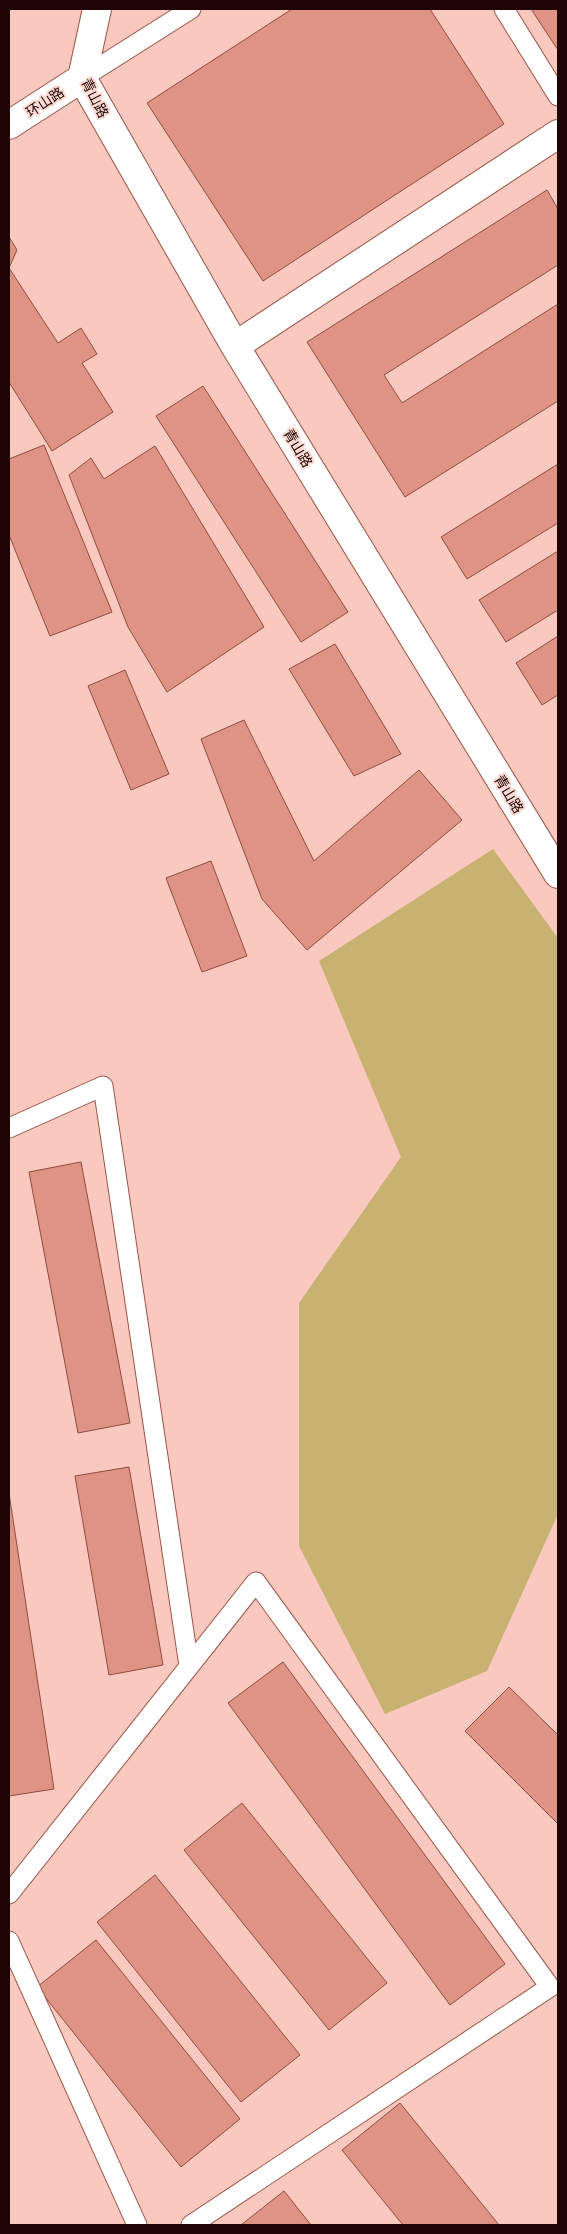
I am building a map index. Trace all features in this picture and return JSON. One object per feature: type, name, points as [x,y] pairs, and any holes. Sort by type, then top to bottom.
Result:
[{"type":"street","name":"青山路","points":[[97,9],[82,78],[236,346],[558,874]]},
{"type":"street","name":"环山路","points":[[9,125],[82,78]]},
{"type":"street","points":[[236,346],[558,134]]},
{"type":"lane","points":[[82,78],[191,9]]},
{"type":"lane","points":[[504,9],[558,96]]},
{"type":"lane","points":[[9,1128],[103,1086],[189,1666]]},
{"type":"lane","points":[[9,1894],[256,1582],[550,1987],[191,2225]]},
{"type":"lane","points":[[9,1940],[137,2225]]},
{"type":"shaded area","points":[[493,849],[558,938],[558,1514],[487,1671],[385,1714],[299,1546],[299,1303],[401,1157],[319,961]]},
{"type":"building","points":[[292,9],[430,9],[504,124],[263,281],[147,103]]},
{"type":"building","points":[[531,9],[558,9],[558,50]]},
{"type":"building","points":[[547,190],[558,209],[558,265],[384,375],[402,403],[558,304],[558,401],[405,497],[307,342]]},
{"type":"building","points":[[9,237],[17,250],[9,268]]},
{"type":"building","points":[[9,268],[58,343],[81,328],[97,354],[82,363],[113,412],[52,451],[9,382]]},
{"type":"building","points":[[203,386],[348,612],[301,642],[156,416]]},
{"type":"building","points":[[44,445],[112,612],[50,636],[9,535],[9,459]]},
{"type":"building","points":[[155,446],[264,627],[167,692],[128,627],[69,475],[91,458],[104,479]]},
{"type":"building","points":[[558,464],[558,523],[467,579],[441,537]]},
{"type":"building","points":[[558,551],[558,610],[506,642],[479,600]]},
{"type":"building","points":[[558,636],[558,695],[542,705],[516,663]]},
{"type":"building","points":[[335,644],[401,754],[354,776],[289,669]]},
{"type":"building","points":[[125,670],[169,774],[131,790],[88,686]]},
{"type":"building","points":[[244,720],[314,861],[419,770],[462,820],[307,950],[262,899],[201,739]]},
{"type":"building","points":[[211,861],[247,956],[202,972],[166,878]]},
{"type":"building","points":[[81,1162],[130,1423],[78,1433],[29,1172]]},
{"type":"building","points":[[129,1467],[163,1665],[109,1675],[75,1476]]},
{"type":"building","points":[[9,1493],[54,1789],[9,1796]]},
{"type":"building","points":[[283,1662],[505,1964],[450,2005],[228,1703]]},
{"type":"building","points":[[509,1687],[558,1735],[558,1824],[465,1731]]},
{"type":"building","points":[[242,1803],[387,1983],[329,2030],[184,1850]]},
{"type":"building","points":[[155,1875],[300,2055],[241,2102],[97,1922]]},
{"type":"building","points":[[96,1940],[240,2119],[181,2167],[37,1987]]},
{"type":"building","points":[[400,2103],[499,2225],[403,2225],[342,2150]]},
{"type":"building","points":[[284,2191],[311,2225],[241,2225]]}]
